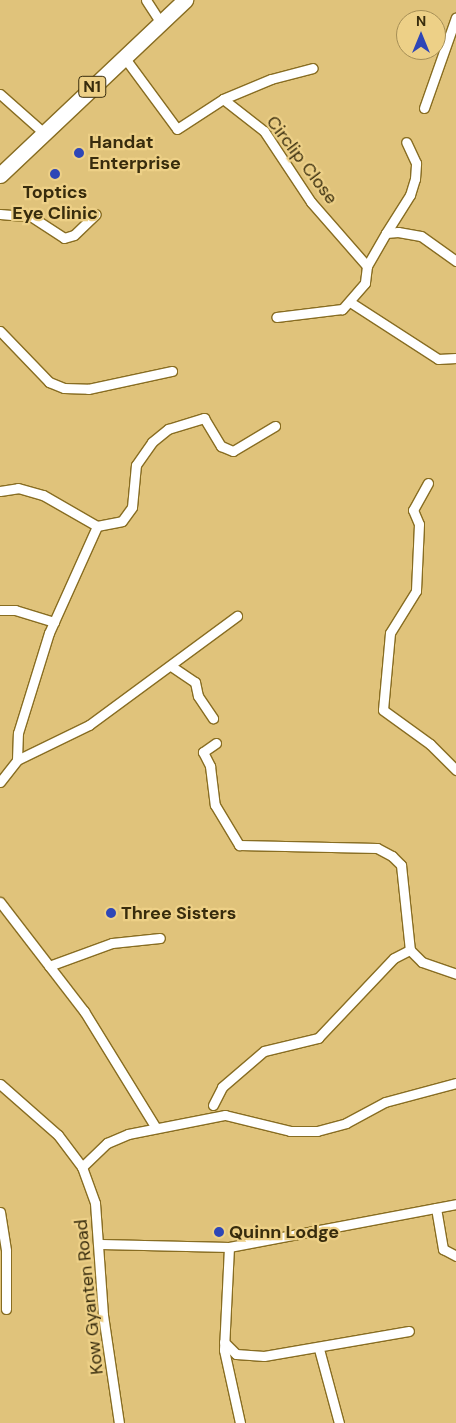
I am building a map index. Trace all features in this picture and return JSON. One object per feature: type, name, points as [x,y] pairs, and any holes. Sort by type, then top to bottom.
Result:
[{"type":"highway","name":"N1","points":[[0,175],[186,0]]},
{"type":"street","points":[[146,0],[160,23]]},
{"type":"street","points":[[424,108],[456,17]]},
{"type":"street","points":[[124,57],[177,129],[223,99],[313,68]]},
{"type":"street","points":[[0,94],[44,133]]},
{"type":"street","name":"Circlip Close","points":[[223,99],[264,130],[311,202],[366,266]]},
{"type":"street","points":[[276,317],[337,310],[350,302],[364,283],[366,266],[410,195],[415,179],[416,163],[406,142]]},
{"type":"street","points":[[0,214],[32,217],[64,238],[74,236],[96,214]]},
{"type":"street","points":[[386,233],[421,236],[456,261]]},
{"type":"street","points":[[350,302],[438,358],[456,358]]},
{"type":"street","points":[[0,331],[49,382],[64,388],[88,389],[172,371]]},
{"type":"street","points":[[0,491],[18,488],[43,495],[97,526],[122,521],[132,507],[136,465],[152,442],[168,429],[204,418],[222,446],[233,451],[275,426]]},
{"type":"street","points":[[428,483],[413,510],[419,524],[416,591],[390,633],[383,710],[430,744],[456,770]]},
{"type":"street","points":[[17,760],[18,734],[54,622],[97,526]]},
{"type":"street","points":[[0,610],[16,610],[54,622]]},
{"type":"street","points":[[0,782],[17,760],[89,725],[237,616]]},
{"type":"street","points":[[171,666],[195,682],[198,696],[213,718]]},
{"type":"street","points":[[216,743],[203,752],[210,766],[215,805],[239,845],[377,848],[392,856],[402,873],[410,950],[422,962],[456,974]]},
{"type":"street","points":[[0,902],[84,1012],[156,1128]]},
{"type":"street","points":[[49,966],[112,943],[160,938]]},
{"type":"street","points":[[213,1105],[222,1086],[264,1051],[318,1038],[394,958],[410,950]]},
{"type":"street","name":"Kow Gyanten Road","points":[[0,1084],[58,1135],[82,1167],[95,1202],[101,1244],[103,1315],[119,1423]]},
{"type":"street","points":[[82,1167],[107,1143],[156,1128],[225,1115],[290,1131],[317,1131],[346,1123],[385,1102],[456,1084]]},
{"type":"street","points":[[101,1244],[229,1248],[456,1204]]},
{"type":"street","points":[[436,1208],[443,1249],[456,1256]]},
{"type":"street","points":[[0,1212],[6,1251],[6,1309]]},
{"type":"street","points":[[229,1248],[224,1342],[240,1423]]},
{"type":"street","points":[[224,1342],[243,1357],[319,1349],[409,1330]]},
{"type":"street","points":[[319,1349],[339,1423]]},
{"type":"place","name":"Handat Enterprise","points":[[79,153]]},
{"type":"place","name":"Toptics Eye Clinic","points":[[55,174]]},
{"type":"place","name":"Three Sisters","points":[[111,913]]},
{"type":"place","name":"Quinn Lodge","points":[[219,1232]]}]
